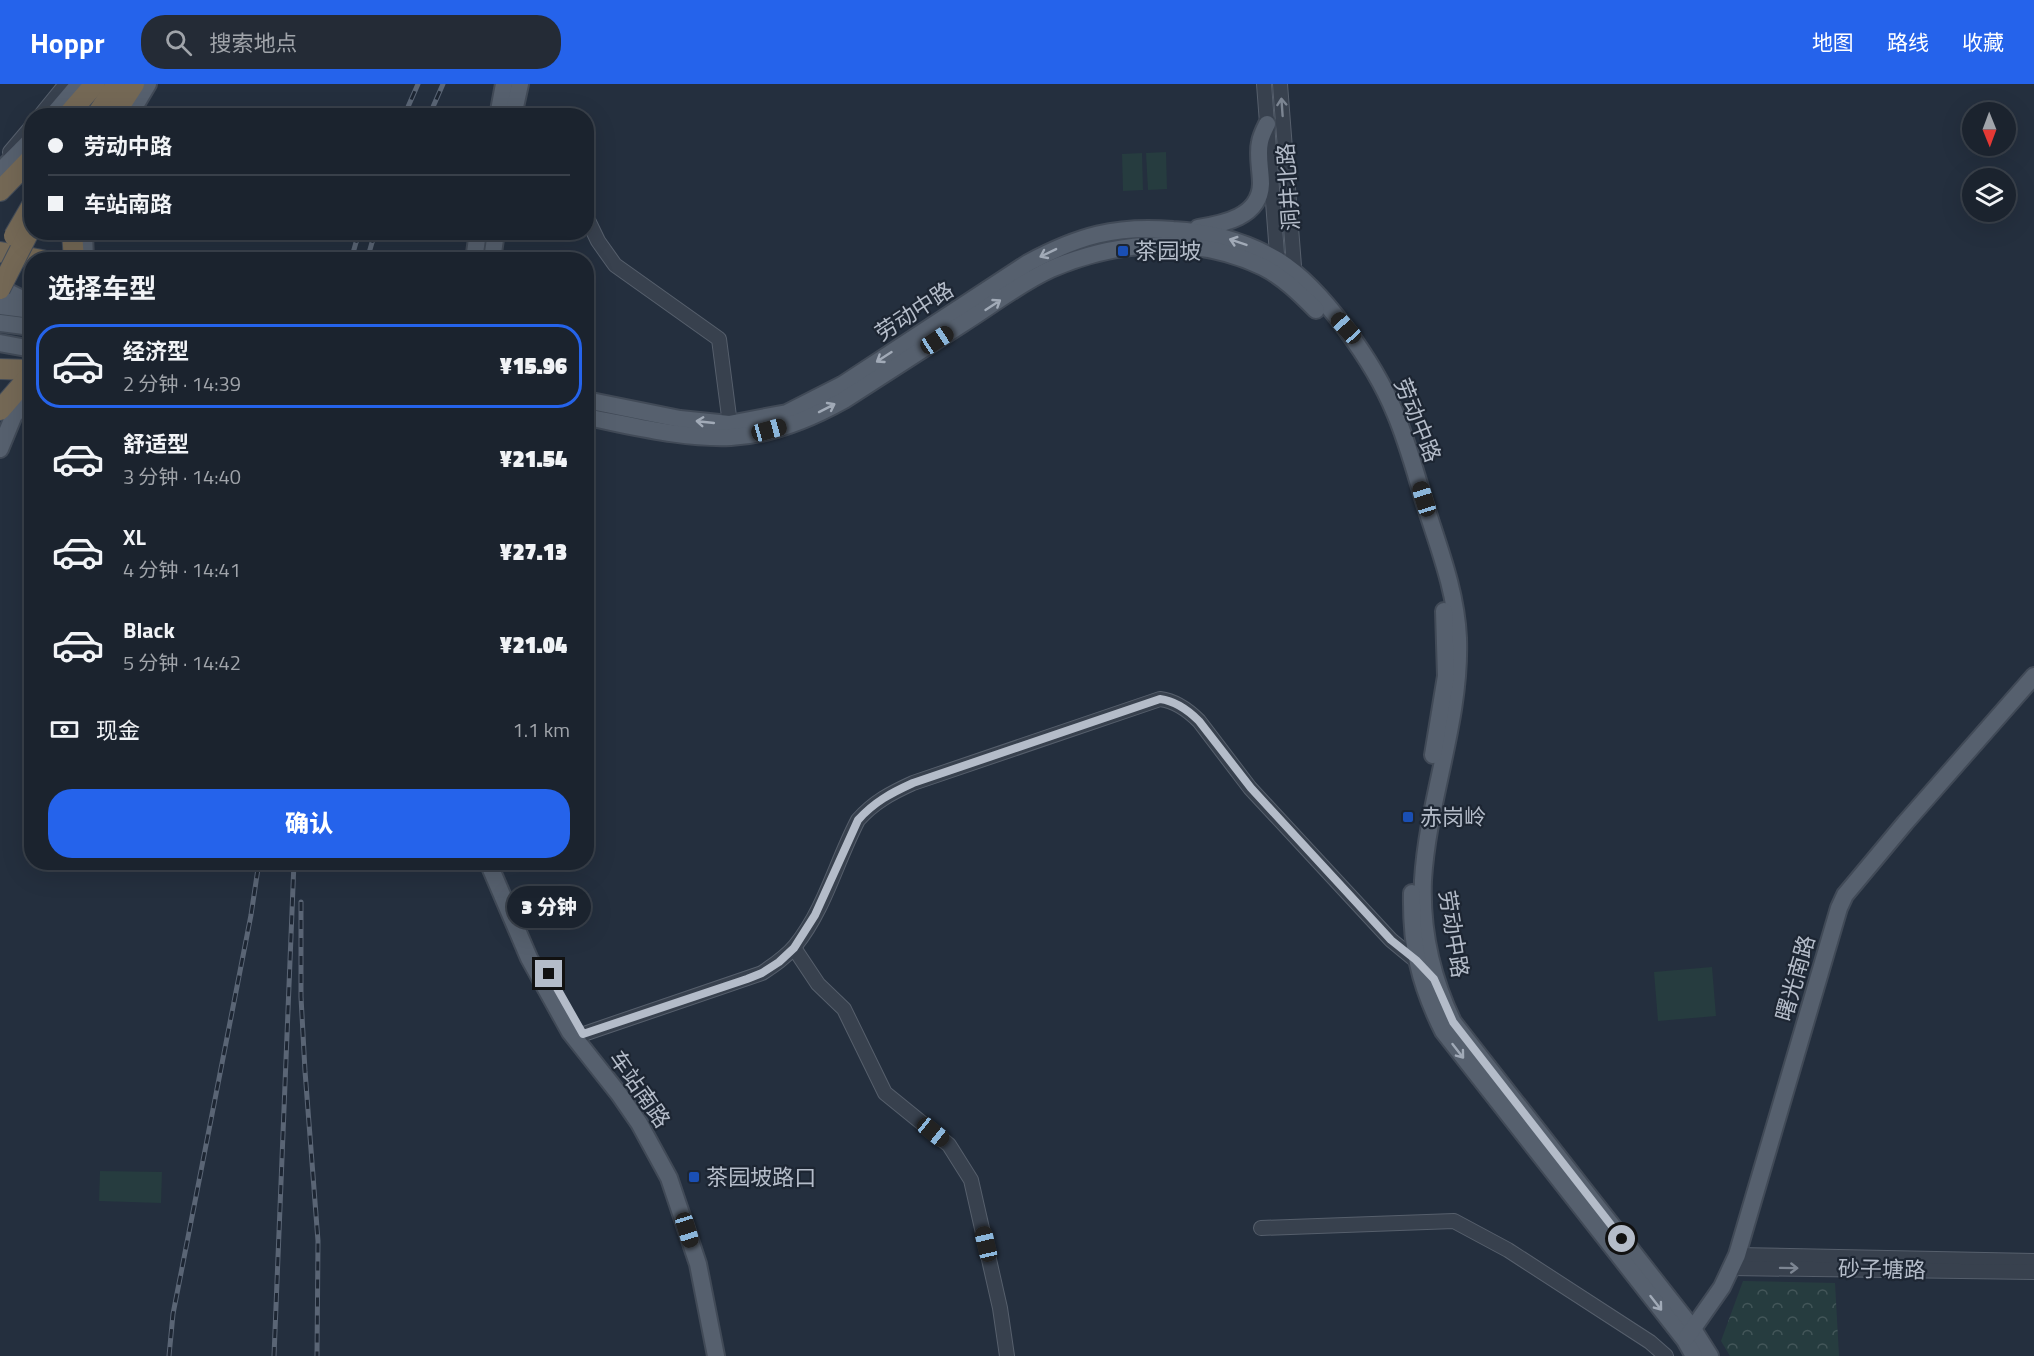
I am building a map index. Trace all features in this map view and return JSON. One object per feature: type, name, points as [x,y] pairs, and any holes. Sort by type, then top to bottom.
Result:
[{"type":"highway","points":[[74,108],[95,84]]},
{"type":"highway","points":[[88,108],[104,84]]},
{"type":"highway","points":[[101,108],[117,84]]},
{"type":"highway","points":[[118,108],[134,84]]},
{"type":"highway","points":[[0,191],[24,166]]},
{"type":"highway","points":[[0,263],[24,220]]},
{"type":"highway","points":[[0,289],[25,240]]},
{"type":"highway","points":[[0,252],[24,257]]},
{"type":"highway","points":[[0,369],[24,379]]},
{"type":"highway","points":[[0,410],[24,386]]},
{"type":"main road","points":[[59,108],[79,84]]},
{"type":"main road","points":[[134,108],[148,84]]},
{"type":"main road","points":[[500,108],[504,84]]},
{"type":"main road","points":[[515,108],[520,84]]},
{"type":"main road","points":[[1184,231],[1224,224],[1237,219],[1254,204],[1261,186],[1260,141],[1267,124]]},
{"type":"main road","points":[[0,171],[24,147]]},
{"type":"main road","name":"劳动中路","points":[[594,402],[730,430],[787,413],[819,398],[1028,263],[1080,239],[1117,230],[1145,228],[1224,237],[1277,260],[1296,291],[1336,332],[1389,423],[1437,570],[1443,600],[1446,676],[1416,848],[1412,915],[1416,960],[1429,999],[1443,1031],[1692,1343],[1710,1356]]},
{"type":"main road","name":"劳动中路","points":[[594,419],[675,434],[786,426],[828,408],[1049,270],[1089,255],[1135,246],[1181,245],[1226,254],[1287,275],[1351,335],[1390,402],[1410,454],[1454,600],[1458,636],[1456,685],[1426,850],[1423,881],[1423,913],[1434,979],[1453,1022],[1692,1343]]},
{"type":"main road","points":[[0,289],[24,302]]},
{"type":"main road","points":[[0,306],[24,304]]},
{"type":"main road","points":[[0,323],[24,326]]},
{"type":"main road","points":[[0,343],[24,348]]},
{"type":"main road","points":[[0,449],[24,392]]},
{"type":"main road","name":"曙光南路","points":[[1692,1343],[1731,1290],[1839,908],[1845,895],[2034,676]]},
{"type":"main road","name":"曙光南路","points":[[1739,1262],[1852,900],[2034,694]]},
{"type":"main road","name":"车站南路","points":[[491,870],[529,958],[639,1123],[669,1178],[698,1264],[716,1356]]},
{"type":"main road","name":"车站南路","points":[[502,870],[538,954],[579,1035],[647,1119],[677,1175],[705,1260],[723,1356]]},
{"type":"street","points":[[46,108],[66,84]]},
{"type":"street","name":"洞井北路","points":[[1264,84],[1277,260]]},
{"type":"street","name":"洞井北路","points":[[1280,84],[1287,275]]},
{"type":"street","points":[[0,161],[24,135]]},
{"type":"street","points":[[594,233],[615,265],[719,339],[730,430]]},
{"type":"street","points":[[579,1035],[762,973],[794,948],[815,915],[858,820],[869,807],[886,795],[913,783],[1160,699],[1173,701],[1191,712],[1251,788],[1391,940],[1416,960],[1434,979]]},
{"type":"street","points":[[794,948],[818,984],[844,1009],[885,1092],[949,1145],[971,1180],[1000,1308],[1007,1356]]},
{"type":"street","points":[[1261,1228],[1454,1221],[1508,1250],[1650,1342],[1666,1356]]},
{"type":"street","name":"砂子塘路","points":[[1739,1262],[2034,1261]]},
{"type":"street","name":"砂子塘路","points":[[1739,1262],[2034,1272]]},
{"type":"green space","points":[[1166,152],[1167,189],[1148,190],[1146,153]]},
{"type":"green space","points":[[1142,153],[1143,190],[1123,191],[1122,154]]},
{"type":"green space","points":[[1712,967],[1716,1016],[1658,1021],[1654,972]]},
{"type":"green space","points":[[100,1171],[162,1172],[161,1203],[99,1201]]},
{"type":"green space","points":[[1743,1281],[1835,1283],[1839,1356],[1730,1356],[1721,1341]]},
{"type":"railway","points":[[408,108],[418,84]]},
{"type":"railway","points":[[432,108],[443,84]]},
{"type":"railway","points":[[353,252],[357,240]]},
{"type":"railway","points":[[369,252],[373,240]]},
{"type":"railway","points":[[169,1356],[173,1314],[258,870]]},
{"type":"railway","points":[[274,1356],[294,870]]},
{"type":"railway","points":[[301,902],[301,997],[318,1241],[317,1356]]},
{"type":"place","name":"茶园坡","points":[[1123,251]]},
{"type":"place","name":"赤岗岭","points":[[1408,817]]},
{"type":"place","name":"茶园坡路口","points":[[694,1177]]},
{"type":"route","points":[[549,974],[583,1034],[762,973],[794,948],[815,915],[835,874],[846,842],[858,820],[869,807],[886,795],[913,783],[1160,699],[1173,701],[1191,712],[1251,788],[1391,940],[1416,960],[1434,979],[1453,1022],[1622,1239]]}]
